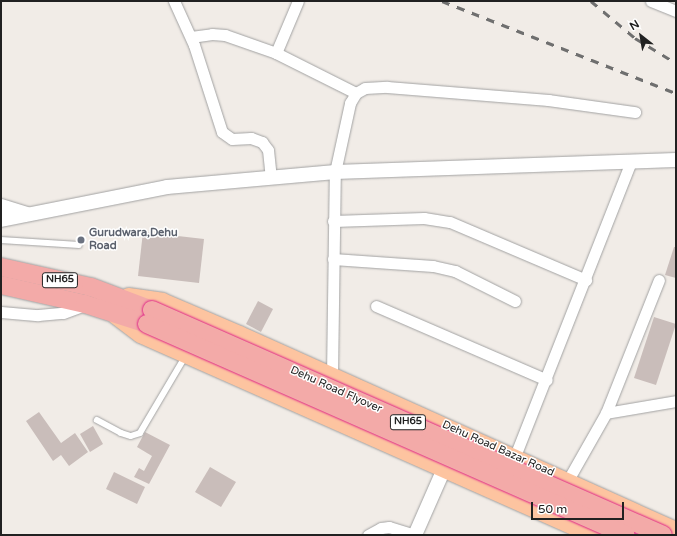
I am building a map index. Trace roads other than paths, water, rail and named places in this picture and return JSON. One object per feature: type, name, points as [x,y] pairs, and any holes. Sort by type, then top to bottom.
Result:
[{"type":"highway","name":"NH65","points":[[1,267],[118,295]]},
{"type":"highway","name":"NH65","points":[[1,285],[85,304],[111,312]]},
{"type":"highway","name":"Dehu Road Flyover","points":[[118,295],[150,317],[626,535]]},
{"type":"highway","name":"Dehu Road Flyover","points":[[111,312],[150,317],[663,535]]},
{"type":"main road","name":"Dehu Road Bazar Road","points":[[118,295],[162,302],[459,431],[676,530]]},
{"type":"main road","points":[[111,312],[140,334],[594,535]]},
{"type":"street","points":[[174,1],[191,37],[222,132],[232,139],[250,138],[262,142],[268,150],[271,178]]},
{"type":"street","points":[[276,53],[298,1]]},
{"type":"street","points":[[651,1],[676,11]]},
{"type":"street","points":[[191,37],[212,34],[225,35],[276,53],[356,93]]},
{"type":"street","points":[[332,376],[333,221],[335,172],[350,103],[356,93],[365,88],[387,87],[548,100],[635,112]]},
{"type":"street","points":[[1,220],[167,187],[335,172],[676,160]]},
{"type":"street","points":[[514,456],[586,280],[631,161]]},
{"type":"street","points":[[1,206],[30,215]]},
{"type":"street","points":[[333,221],[424,218],[450,222],[586,280]]},
{"type":"street","points":[[333,259],[433,266],[455,271],[515,301]]},
{"type":"street","points":[[568,480],[606,413],[659,280]]},
{"type":"street","points":[[1,312],[38,316],[63,313],[85,304]]},
{"type":"street","points":[[376,306],[546,380]]},
{"type":"street","points":[[606,413],[676,401]]},
{"type":"street","points":[[368,535],[381,528],[389,527],[415,535],[459,431]]},
{"type":"lane","points":[[1,240],[80,245]]},
{"type":"lane","points":[[97,420],[121,433],[131,436],[140,432],[186,355]]},
{"type":"railway","points":[[442,1],[676,93]]},
{"type":"railway","points":[[591,1],[635,38],[676,63]]},
{"type":"place","name":"Gurudwara,Dehu Road","points":[[81,240]]}]
